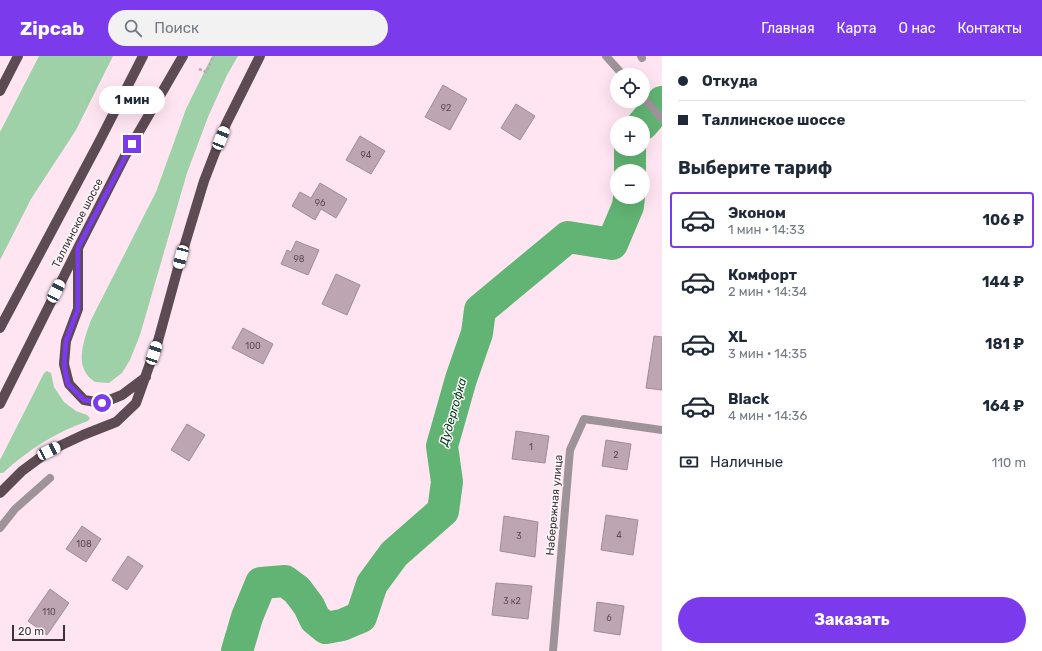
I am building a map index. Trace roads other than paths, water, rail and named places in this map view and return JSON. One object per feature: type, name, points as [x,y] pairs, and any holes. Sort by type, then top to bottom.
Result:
[{"type":"main road","points":[[0,91],[18,56]]},
{"type":"main road","name":"Таллинское шоссе","points":[[0,328],[143,56]]},
{"type":"main road","name":"Таллинское шоссе","points":[[0,404],[125,156],[183,56]]},
{"type":"main road","points":[[0,493],[22,472],[49,451],[116,422],[136,403],[158,341],[204,181],[226,124],[260,56]]},
{"type":"main road","points":[[78,248],[78,309],[66,341],[64,364],[68,384],[84,400],[102,403],[122,395],[146,377]]},
{"type":"street","points":[[606,56],[617,68]]},
{"type":"street","points":[[650,105],[662,119]]},
{"type":"street","name":"Набережная улица","points":[[553,651],[570,450],[584,419],[662,430]]},
{"type":"street","points":[[0,528],[15,509],[50,478]]},
{"type":"waterway","name":"Дудергофка","points":[[650,116],[662,102]]},
{"type":"waterway","name":"Дудергофка","points":[[630,156],[630,164]]},
{"type":"waterway","name":"Дудергофка","points":[[237,651],[247,617],[261,583],[285,581],[297,590],[309,606],[315,619],[326,628],[342,625],[361,617],[372,584],[394,554],[443,511],[447,482],[442,446],[461,379],[477,333],[480,310],[568,237],[612,244],[628,204]]}]
